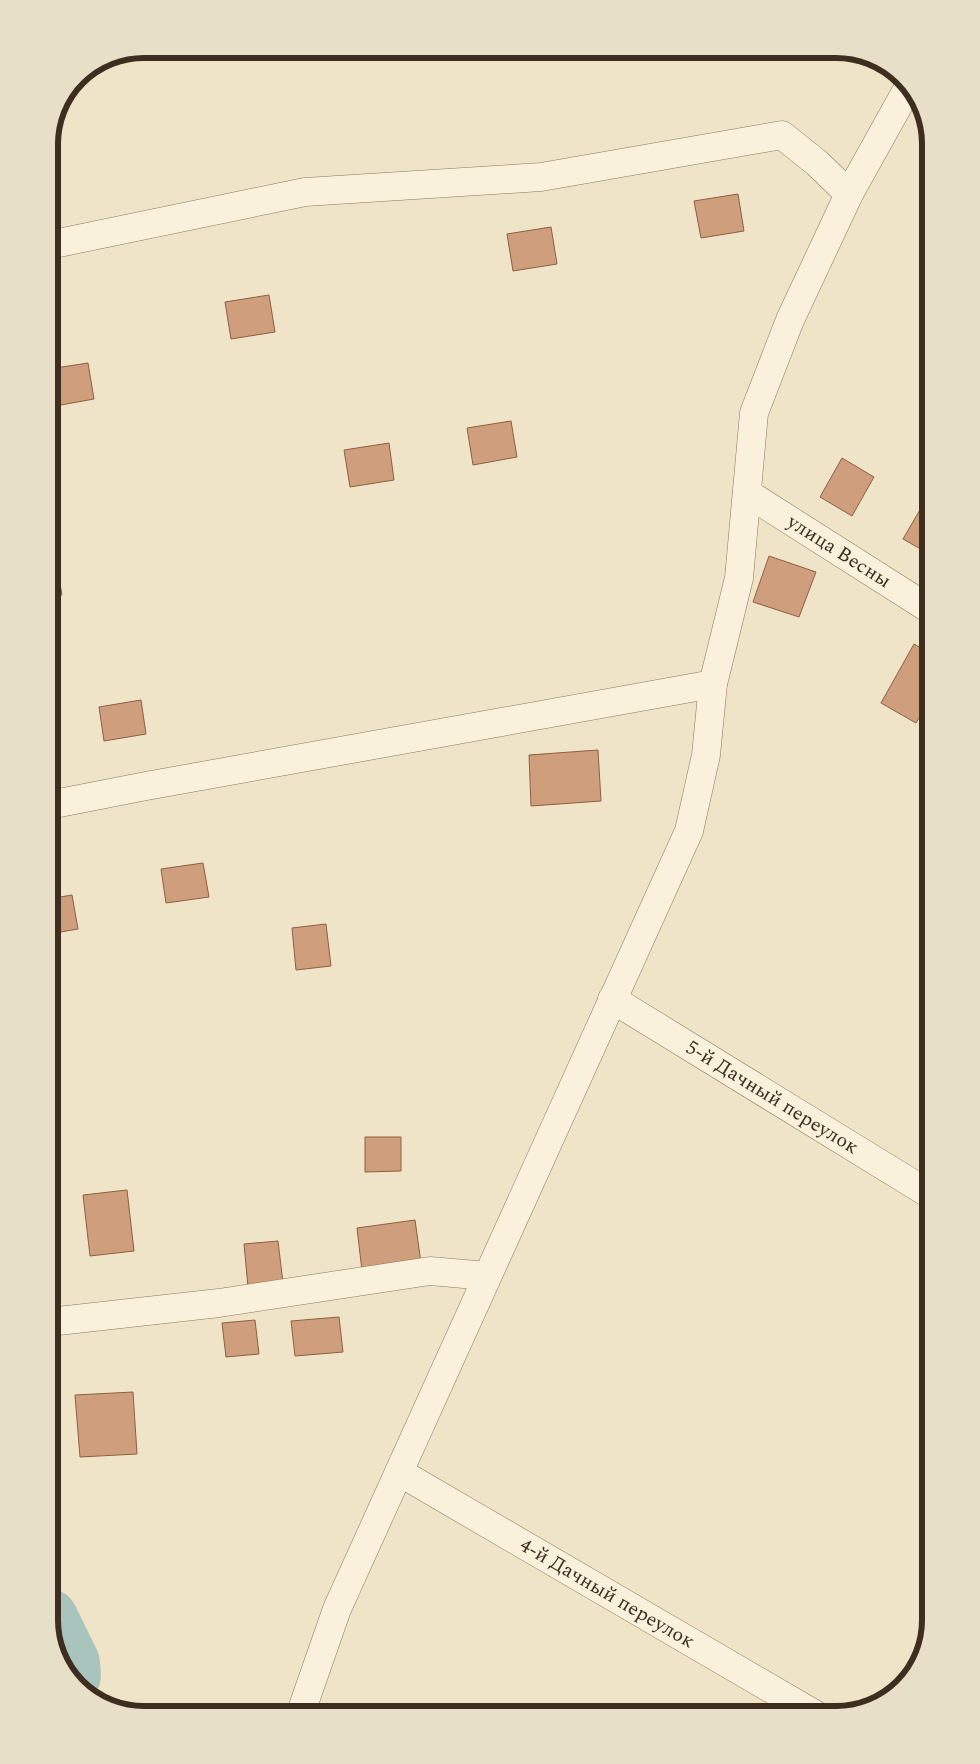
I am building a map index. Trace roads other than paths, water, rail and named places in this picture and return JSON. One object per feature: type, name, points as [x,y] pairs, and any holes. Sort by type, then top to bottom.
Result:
[{"type":"street","points":[[303,1706],[338,1609],[689,831],[706,755],[713,684],[739,578],[754,413],[790,320],[849,194],[905,93]]},
{"type":"street","points":[[58,243],[305,192],[541,177],[782,135],[817,163],[849,194]]},
{"type":"street","name":"улица Весны","points":[[747,493],[922,604]]},
{"type":"street","points":[[58,803],[713,684]]},
{"type":"street","name":"5-й Дачный переулок","points":[[612,1000],[922,1189]]},
{"type":"street","points":[[58,1321],[220,1303],[430,1271],[487,1276]]},
{"type":"street","name":"4-й Дачный переулок","points":[[399,1472],[801,1706]]},
{"type":"waterway","points":[[60,1641],[71,1667]]}]
